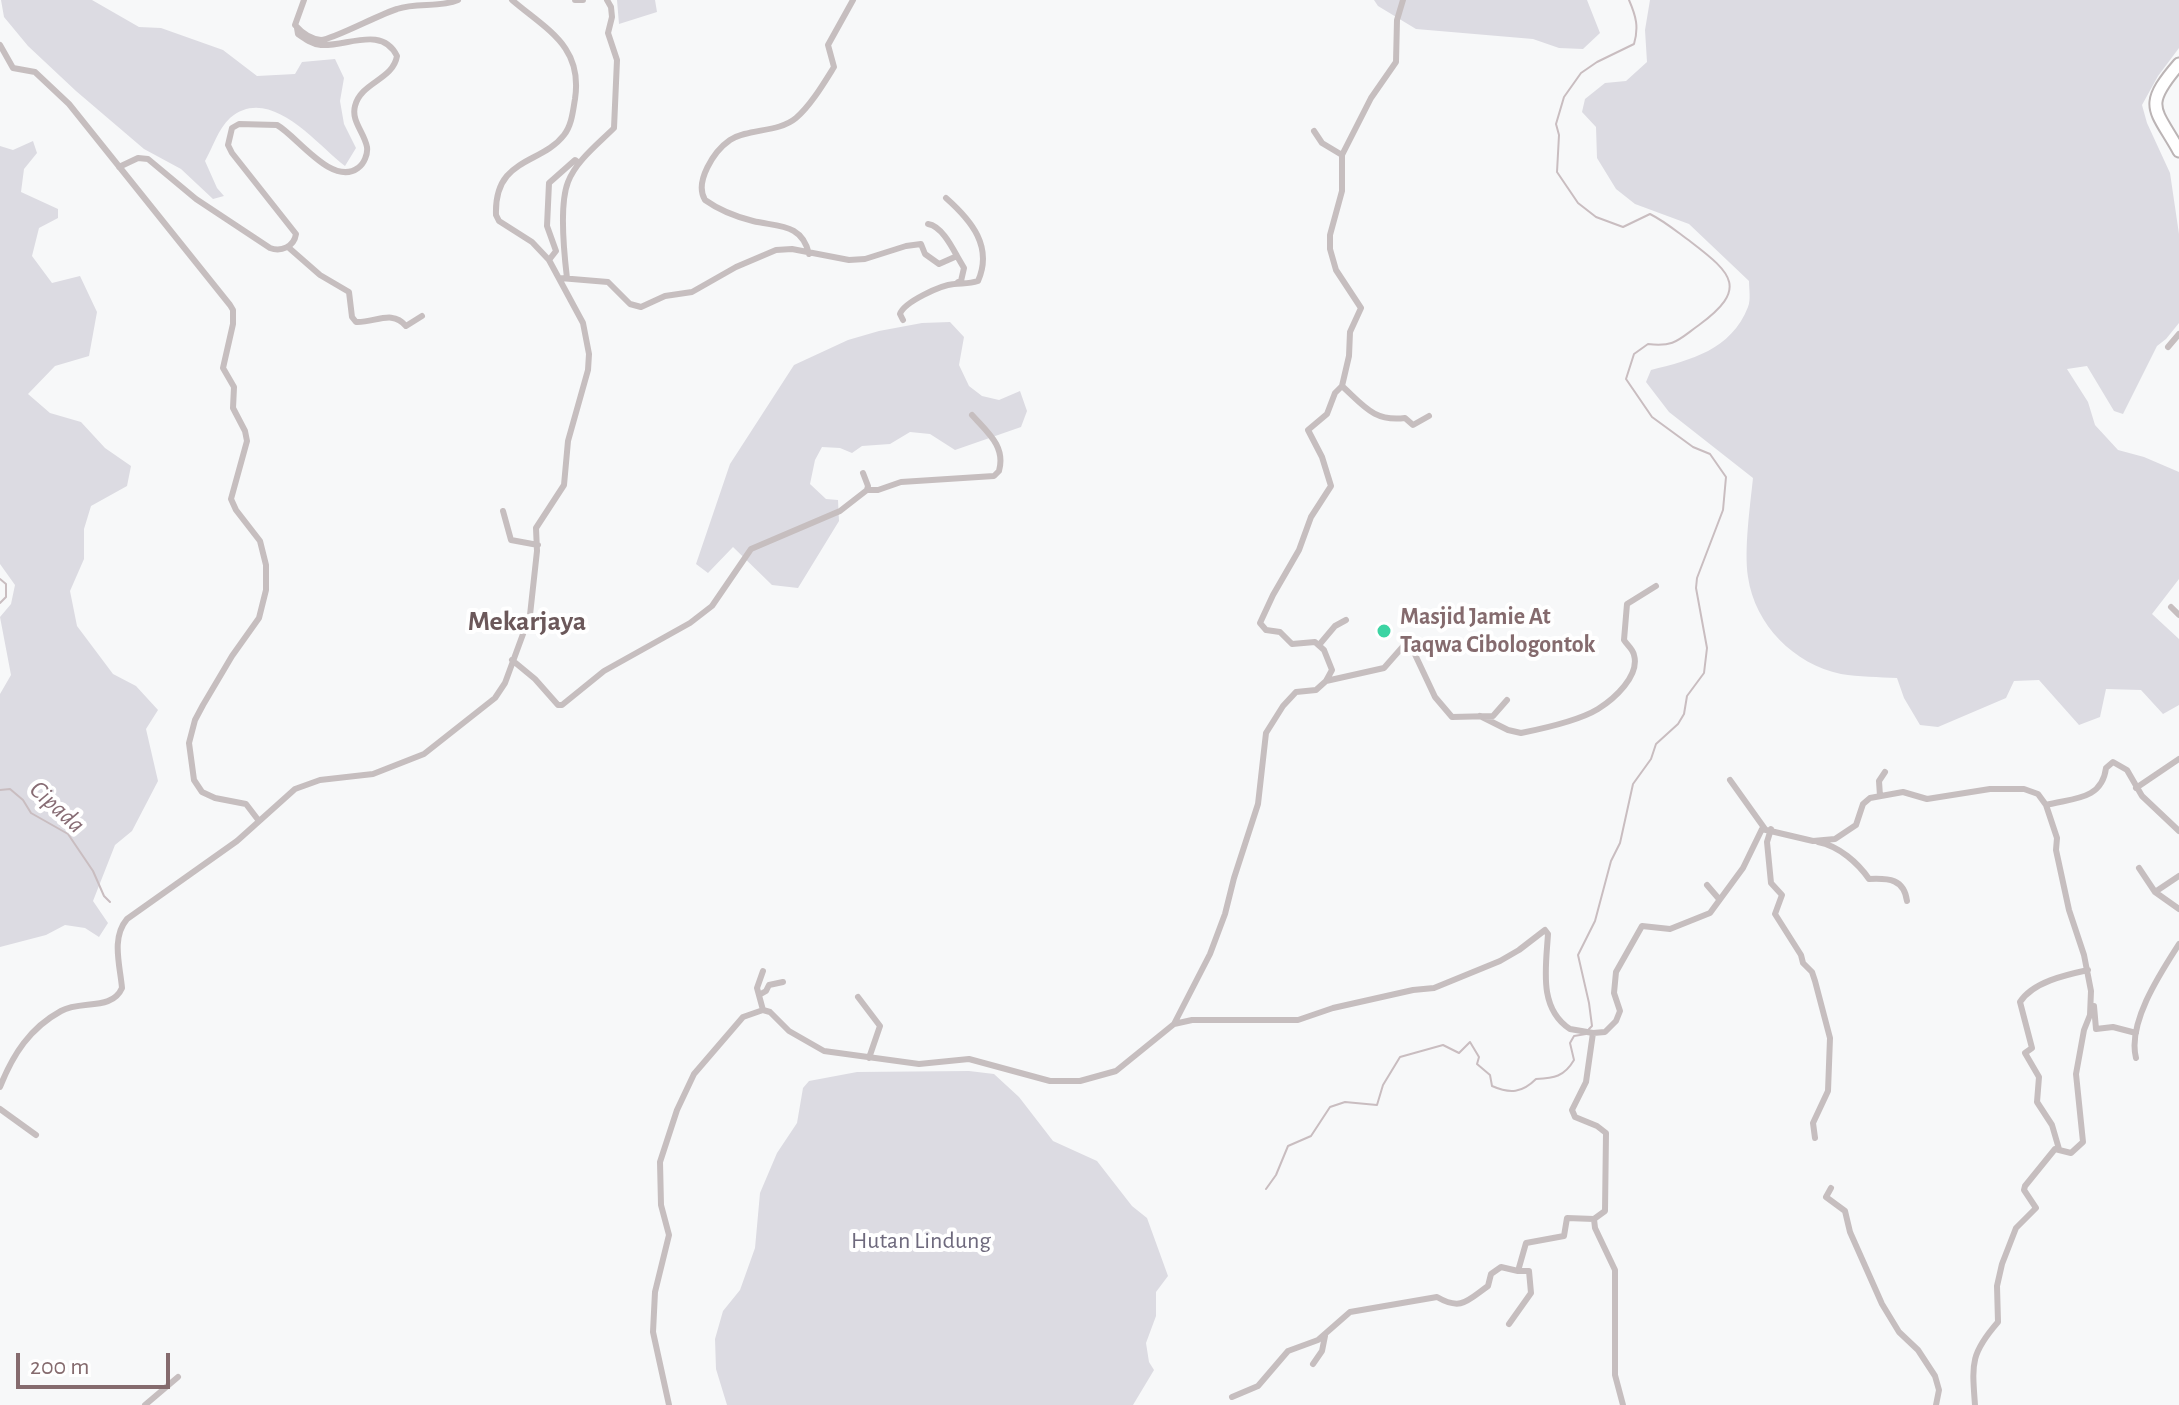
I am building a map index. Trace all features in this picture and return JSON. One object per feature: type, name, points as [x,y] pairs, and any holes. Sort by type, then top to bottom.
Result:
[{"type":"highway","points":[[2179,64],[2158,94],[2155,108],[2162,126],[2179,151]]},
{"type":"street","points":[[119,167],[138,158],[148,159],[196,199],[270,248],[278,250],[288,247],[296,234],[232,153],[228,145],[232,128],[239,124],[277,125],[330,168],[343,173],[356,170],[364,162],[367,149],[355,118],[355,103],[365,89],[393,68],[397,56],[393,49],[374,39],[323,46],[314,44],[298,34],[294,23],[304,0]]},
{"type":"street","points":[[297,28],[309,37],[328,39],[397,8],[458,0]]},
{"type":"street","points":[[0,1087],[11,1060],[26,1039],[46,1021],[71,1006],[110,1002],[119,993],[122,988],[118,941],[127,919],[237,841],[295,789],[320,780],[373,774],[424,754],[495,698],[505,683],[530,615],[538,545],[536,526],[564,485],[568,441],[588,370],[589,349],[585,328],[563,278],[532,242],[499,221],[495,211],[509,173],[566,132],[574,100],[576,72],[571,55],[554,33],[512,0]]},
{"type":"street","points":[[575,0],[583,0]]},
{"type":"street","points":[[563,278],[562,239],[567,183],[579,163],[614,128],[617,60],[608,33],[612,17],[607,0]]},
{"type":"street","points":[[809,254],[804,240],[793,228],[731,214],[705,200],[701,185],[713,159],[730,140],[791,121],[799,114],[834,67],[828,45],[853,0]]},
{"type":"street","points":[[1326,681],[1332,667],[1319,645],[1312,641],[1292,644],[1280,632],[1266,630],[1260,623],[1299,550],[1311,517],[1331,486],[1322,457],[1307,431],[1327,414],[1335,393],[1342,386],[1349,356],[1350,332],[1361,310],[1336,271],[1330,249],[1331,232],[1342,191],[1342,155],[1371,98],[1396,62],[1397,14],[1403,0]]},
{"type":"street","points":[[0,45],[13,68],[32,71],[60,95],[95,134],[233,310],[223,368],[234,387],[232,407],[247,441],[231,499],[260,541],[266,565],[266,590],[259,618],[203,705],[189,743],[194,778],[202,792],[246,804],[259,821]]},
{"type":"street","points":[[1314,131],[1322,143],[1342,155]]},
{"type":"street","points":[[549,260],[556,251],[547,226],[549,183],[568,164],[575,160],[579,163]]},
{"type":"street","points":[[946,198],[966,216],[979,237],[985,266],[978,281],[969,285],[955,283]]},
{"type":"street","points":[[903,320],[900,314],[902,307],[911,300],[961,281],[964,272],[950,243],[936,225],[928,224]]},
{"type":"street","points":[[563,278],[608,282],[630,304],[641,307],[665,296],[692,292],[736,267],[776,250],[792,249],[843,260],[865,259],[921,244],[925,254],[939,264],[957,256]]},
{"type":"street","points":[[288,247],[320,275],[349,292],[352,317],[356,322],[391,317],[402,320],[406,326],[422,316]]},
{"type":"street","points":[[2168,347],[2179,334]]},
{"type":"street","points":[[1342,386],[1374,415],[1386,420],[1405,418],[1413,425],[1429,416]]},
{"type":"street","points":[[512,660],[535,679],[558,705],[562,705],[604,671],[690,623],[712,606],[751,549],[840,511],[867,490],[878,490],[901,482],[994,476],[999,471],[1001,452],[972,415]]},
{"type":"street","points":[[863,473],[867,490]]},
{"type":"street","points":[[503,511],[511,540],[538,545]]},
{"type":"street","points":[[1480,716],[1503,729],[1521,733],[1598,709],[1632,676],[1634,652],[1624,640],[1627,604],[1656,586]]},
{"type":"street","points":[[1319,645],[1335,626],[1346,620]]},
{"type":"street","points":[[669,1405],[653,1332],[655,1292],[669,1235],[661,1205],[660,1162],[677,1110],[694,1074],[738,1021],[763,1010],[775,1015],[789,1031],[818,1050],[869,1058],[919,1064],[969,1059],[1050,1081],[1080,1081],[1116,1071],[1174,1024],[1210,954],[1258,804],[1266,733],[1296,692],[1314,691],[1326,681],[1384,668],[1406,643],[1411,646],[1437,700],[1452,717],[1493,716],[1507,700]]},
{"type":"street","points":[[2136,788],[2179,759]]},
{"type":"street","points":[[2046,805],[2081,798],[2102,784],[2106,768],[2113,762],[2127,770],[2136,788],[2179,831]]},
{"type":"street","points":[[1880,796],[1879,781],[1885,772]]},
{"type":"street","points":[[1730,780],[1768,829],[1771,883],[1782,895],[1775,914],[1803,963],[1812,972],[1830,1037],[1828,1091],[1813,1123],[1815,1138]]},
{"type":"street","points":[[1815,841],[1835,839],[1847,832],[1860,820],[1867,800],[1880,796],[1905,792],[1927,799],[1990,789],[2024,789],[2038,794],[2046,805],[2057,838],[2056,850],[2069,910],[2088,970],[2091,997],[2090,1015],[2076,1074],[2083,1142],[2071,1153],[2059,1149],[2053,1152],[2024,1188],[2036,1208],[2016,1228],[2002,1264],[1997,1286],[1998,1322],[1985,1336],[1972,1367],[1975,1405]]},
{"type":"street","points":[[1174,1024],[1192,1020],[1301,1019],[1333,1008],[1434,988],[1500,961],[1545,930],[1548,934],[1546,988],[1549,1003],[1563,1025],[1586,1032],[1607,1031],[1620,1011],[1614,993],[1616,972],[1642,926],[1670,929],[1710,913],[1743,868],[1758,833],[1768,829],[1836,848],[1863,868],[1869,879],[1885,878],[1901,883],[1907,901]]},
{"type":"street","points":[[2139,868],[2155,892],[2179,909]]},
{"type":"street","points":[[2155,892],[2179,876]]},
{"type":"street","points":[[1707,885],[1719,899]]},
{"type":"street","points":[[2136,1058],[2136,1033],[2151,992],[2179,944]]},
{"type":"street","points":[[2059,1149],[2052,1125],[2037,1102],[2039,1077],[2025,1053],[2032,1048],[2020,1002],[2026,992],[2061,976],[2088,970]]},
{"type":"street","points":[[763,971],[757,988],[763,1010]]},
{"type":"street","points":[[759,995],[769,985],[783,982]]},
{"type":"street","points":[[858,997],[880,1026],[869,1058]]},
{"type":"street","points":[[2091,997],[2096,1029],[2113,1027],[2136,1033]]},
{"type":"street","points":[[1564,1209],[1572,1218],[1594,1219],[1605,1211],[1606,1133],[1575,1117],[1572,1110],[1586,1082],[1586,1032]]},
{"type":"street","points":[[0,1109],[36,1135]]},
{"type":"street","points":[[1831,1188],[1826,1197],[1845,1211],[1850,1232],[1882,1304],[1899,1332],[1918,1350],[1935,1376],[1939,1390],[1936,1405]]},
{"type":"street","points":[[1518,1271],[1525,1244],[1565,1235],[1572,1218]]},
{"type":"street","points":[[1594,1219],[1595,1228],[1615,1270],[1615,1375],[1623,1405]]},
{"type":"street","points":[[1232,1397],[1258,1386],[1288,1351],[1318,1340],[1346,1314],[1360,1308],[1437,1297],[1458,1305],[1488,1286],[1491,1274],[1501,1267],[1529,1271],[1531,1293],[1509,1324]]},
{"type":"street","points":[[1313,1364],[1322,1351],[1326,1332]]},
{"type":"street","points":[[145,1405],[178,1377]]},
{"type":"green space","points":[[1,0],[92,0],[139,27],[161,28],[223,50],[257,76],[295,74],[302,62],[335,59],[344,78],[340,101],[344,124],[356,148],[345,166],[292,121],[261,108],[245,109],[226,122],[205,161],[224,196],[213,199],[181,169],[144,149],[28,46],[4,17]]},
{"type":"green space","points":[[617,0],[655,0],[657,12],[619,24]]},
{"type":"green space","points":[[1374,0],[1587,0],[1600,33],[1583,49],[1559,48],[1533,39],[1416,29],[1378,6]]},
{"type":"green space","points":[[1650,0],[2179,0],[2179,48],[2142,105],[2170,173],[2179,234],[2179,323],[2157,346],[2123,414],[2114,411],[2087,366],[2067,369],[2088,402],[2095,425],[2118,450],[2179,472],[2179,579],[2152,614],[2179,639],[2179,705],[2163,714],[2141,690],[2106,689],[2100,717],[2079,725],[2039,680],[2014,681],[2006,698],[1938,727],[1920,725],[1904,698],[1897,678],[1848,675],[1824,669],[1793,652],[1768,626],[1752,595],[1748,577],[1747,541],[1753,478],[1669,412],[1646,382],[1651,370],[1695,357],[1731,334],[1748,307],[1749,281],[1689,224],[1635,204],[1616,189],[1597,158],[1596,127],[1582,112],[1585,99],[1605,83],[1626,81],[1647,62],[1645,30]]},
{"type":"green space","points":[[33,141],[37,153],[24,169],[21,192],[58,209],[58,218],[39,228],[32,256],[52,283],[80,276],[97,312],[89,356],[55,366],[28,394],[50,413],[81,422],[105,448],[131,466],[127,486],[91,506],[84,529],[84,559],[70,591],[77,626],[113,674],[136,686],[158,710],[146,729],[158,781],[132,831],[115,845],[93,901],[108,923],[99,937],[85,928],[65,925],[46,935],[0,947],[0,694],[11,675],[0,617],[11,604],[15,585],[0,564],[0,146],[13,150]]},
{"type":"green space","points":[[950,322],[964,337],[959,365],[969,386],[982,396],[999,400],[1020,391],[1027,411],[1021,427],[955,450],[930,434],[910,432],[890,444],[862,446],[852,453],[840,448],[822,447],[815,460],[810,484],[826,499],[838,500],[839,521],[798,588],[772,585],[733,547],[708,573],[696,564],[730,464],[794,365],[848,340],[879,331],[922,323]]},
{"type":"green space","name":"Hutan Lindung","points":[[969,1071],[994,1074],[1019,1097],[1053,1141],[1097,1161],[1132,1206],[1147,1218],[1168,1276],[1156,1292],[1156,1316],[1146,1343],[1149,1362],[1154,1370],[1133,1405],[727,1405],[716,1369],[715,1339],[723,1311],[740,1290],[755,1248],[760,1193],[777,1153],[797,1123],[803,1088],[809,1081],[857,1072]]},
{"type":"waterway","points":[[1589,1029],[1592,1026],[1589,1003],[1578,955],[1595,921],[1611,861],[1620,843],[1633,784],[1651,759],[1656,744],[1678,724],[1684,714],[1687,696],[1704,673],[1707,648],[1696,588],[1697,578],[1723,510],[1726,477],[1710,454],[1693,447],[1652,417],[1626,379],[1634,354],[1648,344],[1676,341],[1714,312],[1729,291],[1725,273],[1705,253],[1650,214],[1623,227],[1596,217],[1578,203],[1557,172],[1559,135],[1556,124],[1564,97],[1581,73],[1634,44],[1636,22],[1629,0]]},
{"type":"waterway","name":"Cipada","points":[[0,579],[6,584],[6,597],[0,603]]},
{"type":"waterway","name":"Cipada","points":[[0,790],[10,789],[23,800],[31,813],[68,834],[110,902]]},
{"type":"waterway","points":[[1266,1189],[1276,1175],[1288,1146],[1311,1136],[1330,1107],[1345,1102],[1377,1105],[1383,1085],[1400,1057],[1443,1045],[1459,1053],[1470,1042],[1479,1057],[1477,1064],[1490,1075],[1492,1086],[1516,1091],[1536,1079],[1553,1077],[1566,1070],[1574,1060],[1570,1043],[1574,1036],[1586,1034]]},
{"type":"place","name":"Masjid Jamie At Taqwa Cibologontok","points":[[1384,631]]},
{"type":"district","name":"Mekarjaya","points":[[527,622]]}]
